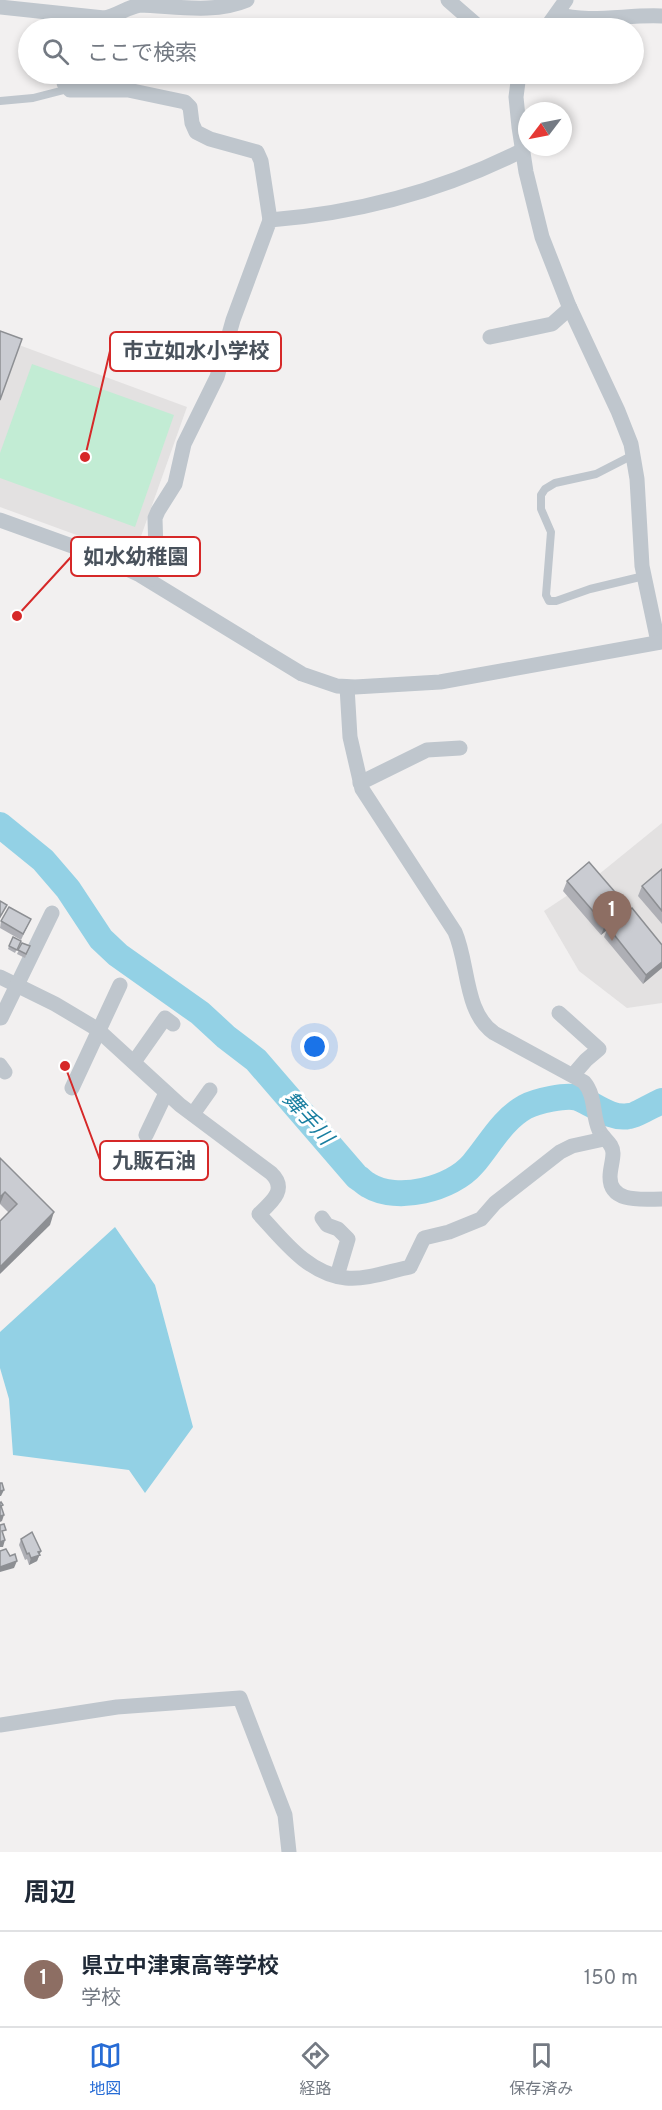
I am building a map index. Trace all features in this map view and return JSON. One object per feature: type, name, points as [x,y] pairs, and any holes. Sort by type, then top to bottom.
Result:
[{"type":"street","points":[[104,18],[115,15],[131,3],[214,8],[247,0]]},
{"type":"street","points":[[448,0],[469,18]]},
{"type":"street","points":[[555,18],[566,0]]},
{"type":"street","points":[[0,7],[50,18]]},
{"type":"street","points":[[558,14],[568,18]]},
{"type":"street","points":[[601,18],[636,15],[662,16]]},
{"type":"street","points":[[65,84],[68,89],[75,91],[128,90],[188,104],[196,132],[210,139],[257,152],[261,161],[270,220],[228,336],[217,376],[184,444],[175,484],[155,518],[156,554],[149,580]]},
{"type":"street","points":[[518,84],[516,97],[518,112]]},
{"type":"street","points":[[270,220],[318,216],[405,196],[472,175],[518,152]]},
{"type":"street","points":[[0,520],[97,555],[149,580],[302,674],[328,684],[347,687],[457,679],[660,642],[644,576],[633,455],[629,438],[570,308],[542,237],[524,156]]},
{"type":"street","points":[[490,337],[552,324],[570,308]]},
{"type":"street","points":[[347,687],[350,737],[360,783],[455,932],[463,954],[472,1000],[480,1019],[486,1028],[573,1075],[589,1088],[596,1121],[613,1152],[610,1177],[617,1194],[628,1199],[662,1199]]},
{"type":"street","points":[[360,783],[427,750],[460,748]]},
{"type":"street","points":[[1,1018],[52,913]]},
{"type":"street","points":[[0,977],[55,1004],[98,1030],[166,1092],[275,1177],[278,1183],[278,1194],[275,1200],[259,1214],[295,1252],[318,1269],[337,1276],[358,1277],[410,1267],[424,1238],[449,1232],[481,1219],[495,1203],[560,1152],[572,1146],[604,1139]]},
{"type":"street","points":[[72,1088],[120,986]]},
{"type":"street","points":[[560,1013],[599,1049],[573,1075]]},
{"type":"street","points":[[134,1062],[165,1018],[172,1024]]},
{"type":"street","points":[[193,1114],[210,1090]]},
{"type":"street","points":[[146,1135],[166,1092]]},
{"type":"street","points":[[322,1218],[327,1225],[338,1229],[348,1239],[337,1276]]},
{"type":"street","points":[[0,1725],[117,1707],[240,1698],[285,1815],[289,1852]]},
{"type":"lane","points":[[0,101],[33,98],[68,89]]},
{"type":"lane","points":[[633,455],[596,474],[555,483],[545,489],[541,495],[541,509],[551,532],[546,594],[549,601],[556,602],[590,589],[644,576]]},
{"type":"shaded area","points":[[0,338],[187,407],[134,556],[0,507]]},
{"type":"shaded area","points":[[662,823],[662,1003],[627,1008],[579,971],[544,911],[598,875]]},
{"type":"green space","points":[[32,364],[174,415],[135,527],[0,478],[0,453]]},
{"type":"water","points":[[115,1227],[155,1285],[193,1427],[145,1493],[129,1470],[13,1455],[9,1399],[0,1368],[0,1332]]},
{"type":"building","points":[[0,331],[22,339],[0,400]]},
{"type":"building","points":[[589,862],[627,906],[605,925],[567,881]]},
{"type":"building","points":[[662,869],[662,911],[642,886]]},
{"type":"building","points":[[0,901],[7,905],[0,917]]},
{"type":"building","points":[[9,907],[31,919],[23,934],[1,921]]},
{"type":"building","points":[[632,908],[662,945],[662,962],[646,975],[608,927]]},
{"type":"building","points":[[13,937],[21,941],[17,950],[9,946]]},
{"type":"building","points":[[22,943],[30,946],[26,954],[18,950]]},
{"type":"building","points":[[0,1158],[54,1212],[0,1267],[0,1221],[17,1204],[5,1192],[0,1197]]},
{"type":"building","points":[[0,1483],[2,1483],[4,1490],[0,1491]]},
{"type":"building","points":[[0,1503],[4,1515],[0,1516]]},
{"type":"building","points":[[4,1524],[6,1530],[2,1531],[5,1540],[0,1542],[0,1525]]},
{"type":"building","points":[[32,1532],[41,1551],[38,1552],[40,1555],[31,1558],[21,1539]]},
{"type":"building","points":[[6,1549],[10,1556],[15,1554],[17,1561],[0,1567],[0,1551]]},
{"type":"waterway","name":"舞手川","points":[[0,825],[43,860],[68,889],[101,939],[118,955],[200,1013],[256,1060],[357,1177],[380,1190],[394,1193],[424,1191],[452,1180],[473,1164],[517,1112],[536,1102],[573,1097],[609,1114],[622,1117],[635,1114],[662,1101]]},
{"type":"place","name":"市立如水小学校","points":[[85,457]]},
{"type":"place","name":"如水幼稚園","points":[[17,616]]},
{"type":"place","name":"県立中津東高等学校","points":[[612,941]]},
{"type":"place","name":"九販石油","points":[[65,1066]]}]
